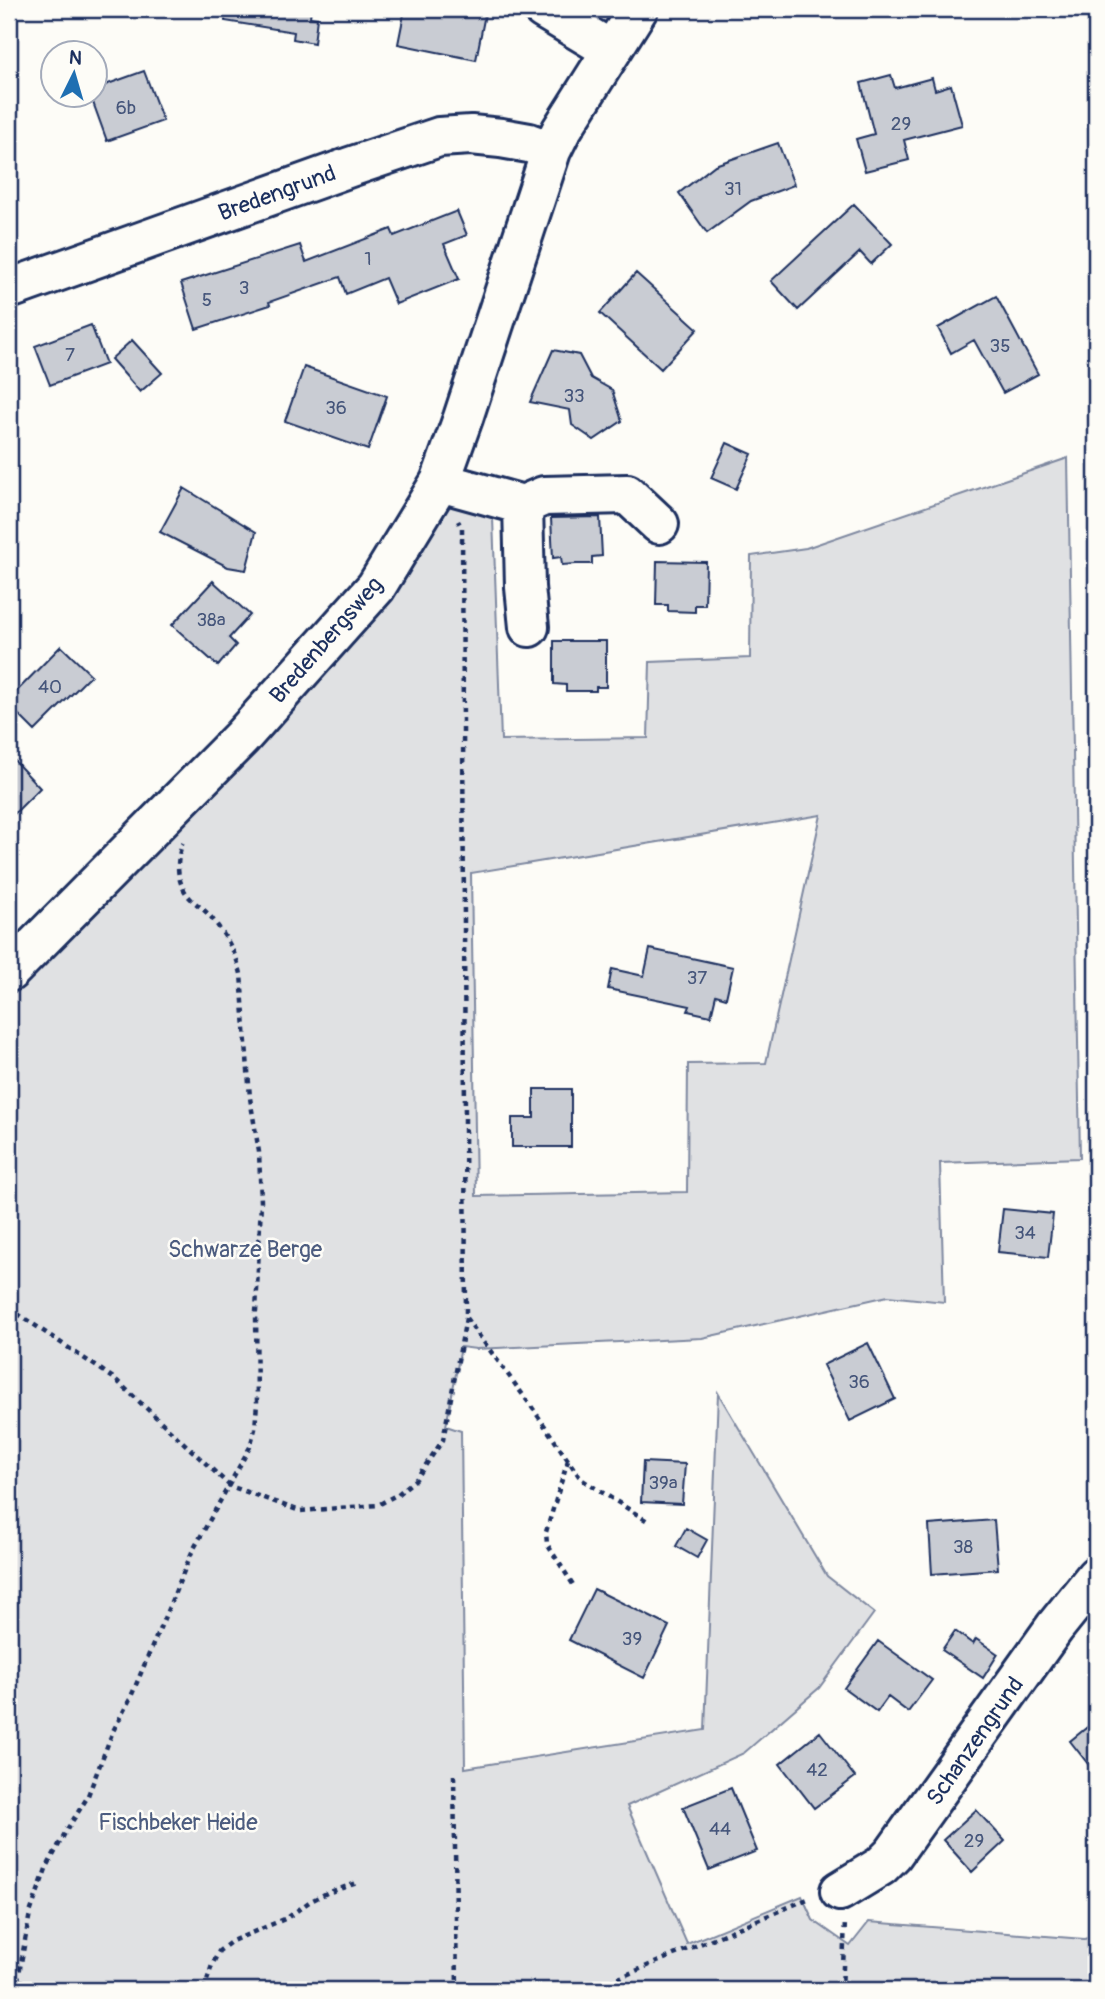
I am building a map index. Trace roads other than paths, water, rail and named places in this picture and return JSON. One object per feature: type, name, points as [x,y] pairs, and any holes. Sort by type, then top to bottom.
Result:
[{"type":"street","points":[[543,9],[611,50]]},
{"type":"street","name":"Bredenbergsweg","points":[[9,972],[241,738],[376,587],[440,482],[551,151],[638,9]]},
{"type":"street","name":"Bredengrund","points":[[9,289],[439,137],[471,135],[501,138],[551,151]]},
{"type":"street","points":[[440,482],[523,505],[544,496],[627,494],[659,524]]},
{"type":"street","points":[[523,505],[529,627]]},
{"type":"street","name":"Schanzengrund","points":[[840,1891],[881,1866],[893,1854],[1055,1627],[1096,1576]]},
{"type":"park label","name":"Schwarze Berge","points":[[245,1249]]},
{"type":"park label","name":"Fischbeker Heide","points":[[178,1822]]}]
